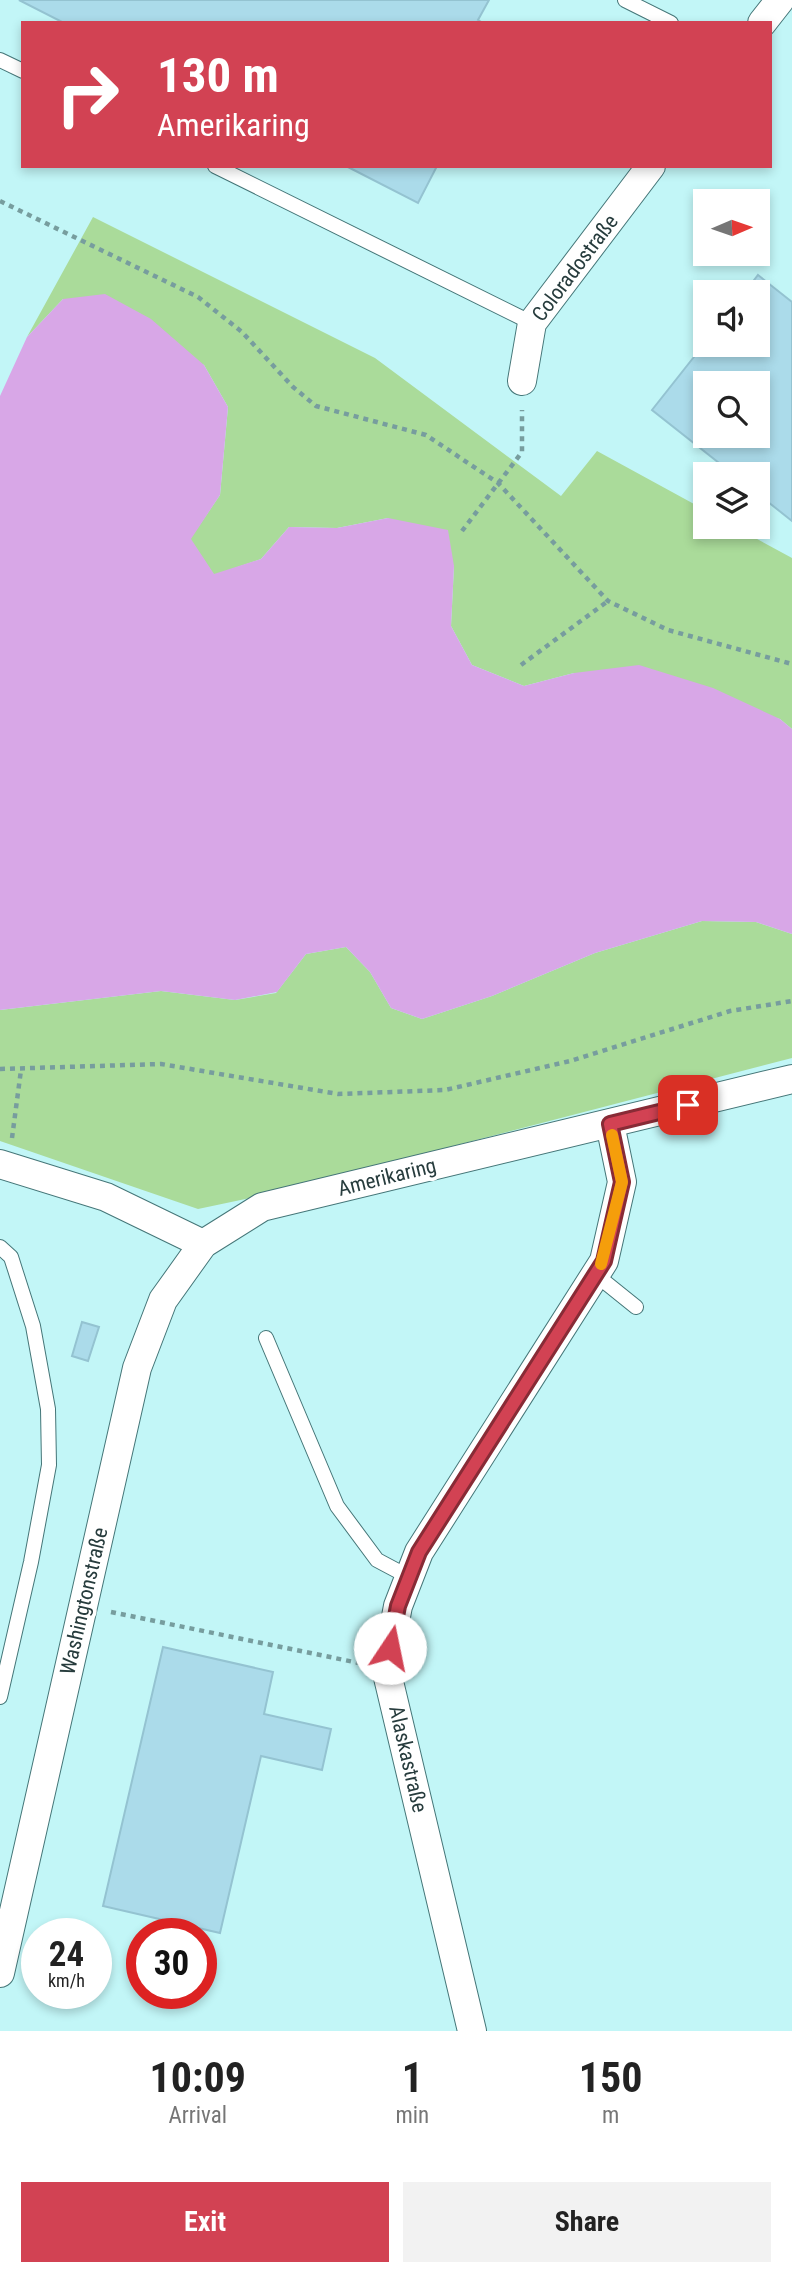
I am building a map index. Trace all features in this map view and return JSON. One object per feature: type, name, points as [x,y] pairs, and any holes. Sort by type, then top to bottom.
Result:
[{"type":"street","points":[[764,21],[780,0]]},
{"type":"street","name":"Coloradostraße","points":[[522,381],[532,323],[649,168]]},
{"type":"street","name":"Amerikaring","points":[[203,1244],[262,1207],[792,1079]]},
{"type":"street","name":"Alaskastraße","points":[[472,2031],[386,1669],[398,1606],[419,1552],[604,1261],[622,1182],[610,1124]]},
{"type":"street","points":[[4,1165],[106,1196],[203,1244]]},
{"type":"street","name":"Washingtonstraße","points":[[0,1973],[137,1368],[163,1300],[203,1244]]},
{"type":"lane","points":[[625,0],[667,21]]},
{"type":"lane","points":[[0,60],[21,70]]},
{"type":"lane","points":[[219,168],[532,323]]},
{"type":"lane","points":[[0,1247],[11,1257],[33,1326],[48,1409],[49,1465],[31,1562],[0,1697]]},
{"type":"lane","points":[[595,1274],[636,1307]]},
{"type":"lane","points":[[266,1338],[337,1506],[377,1560],[409,1577]]},
{"type":"path","points":[[0,201],[198,297],[242,332],[293,387],[316,406],[426,435],[498,483],[608,601],[668,630],[792,664]]},
{"type":"path","points":[[462,531],[522,452],[522,381]]},
{"type":"path","points":[[521,665],[608,601]]},
{"type":"path","points":[[0,1069],[161,1064],[338,1094],[444,1090],[570,1061],[730,1012],[792,1002]]},
{"type":"path","points":[[4,1165],[21,1070]]},
{"type":"path","points":[[82,1606],[386,1669]]},
{"type":"green space","points":[[93,217],[375,358],[561,496],[597,451],[693,503],[693,539],[757,539],[792,558],[792,729],[780,719],[574,673],[524,686],[472,665],[451,626],[454,566],[388,518],[337,528],[289,527],[261,559],[214,575],[190,539],[220,495],[228,407],[204,365],[63,299],[27,337]]},
{"type":"green space","points":[[702,921],[756,922],[792,934],[792,1058],[260,1196],[198,1209],[0,1141],[0,1010],[161,991],[235,1000],[276,993],[306,954],[346,947],[370,972],[391,1008],[422,1019],[492,996],[595,953]]},
{"type":"shaded area","points":[[105,294],[151,319],[204,365],[228,407],[220,495],[191,539],[214,574],[261,559],[289,527],[337,528],[388,518],[448,530],[454,566],[451,626],[472,665],[524,686],[574,673],[639,665],[713,688],[780,719],[792,729],[792,934],[756,922],[702,921],[595,953],[492,996],[422,1019],[391,1008],[370,972],[346,947],[306,954],[277,992],[235,1000],[161,991],[0,1010],[0,396],[27,337],[63,299]]},
{"type":"building","points":[[19,0],[489,0],[480,21],[60,21]]},
{"type":"building","points":[[350,168],[436,168],[418,203]]},
{"type":"building","points":[[770,285],[792,302],[792,521],[770,504],[770,462],[718,462],[700,448],[770,448],[770,371],[693,371],[693,442],[652,410],[694,357],[770,357]]},
{"type":"building","points":[[82,1322],[99,1327],[88,1361],[72,1356]]},
{"type":"building","points":[[163,1647],[273,1672],[264,1714],[331,1729],[322,1770],[261,1756],[220,1933],[217,1932],[217,1918],[155,1918],[103,1906]]},
{"type":"slow traffic","points":[[601,1264],[604,1261],[622,1182],[612,1135]]},
{"type":"route","points":[[390,1648],[398,1606],[419,1552],[604,1261],[622,1182],[610,1124],[688,1105]]}]
